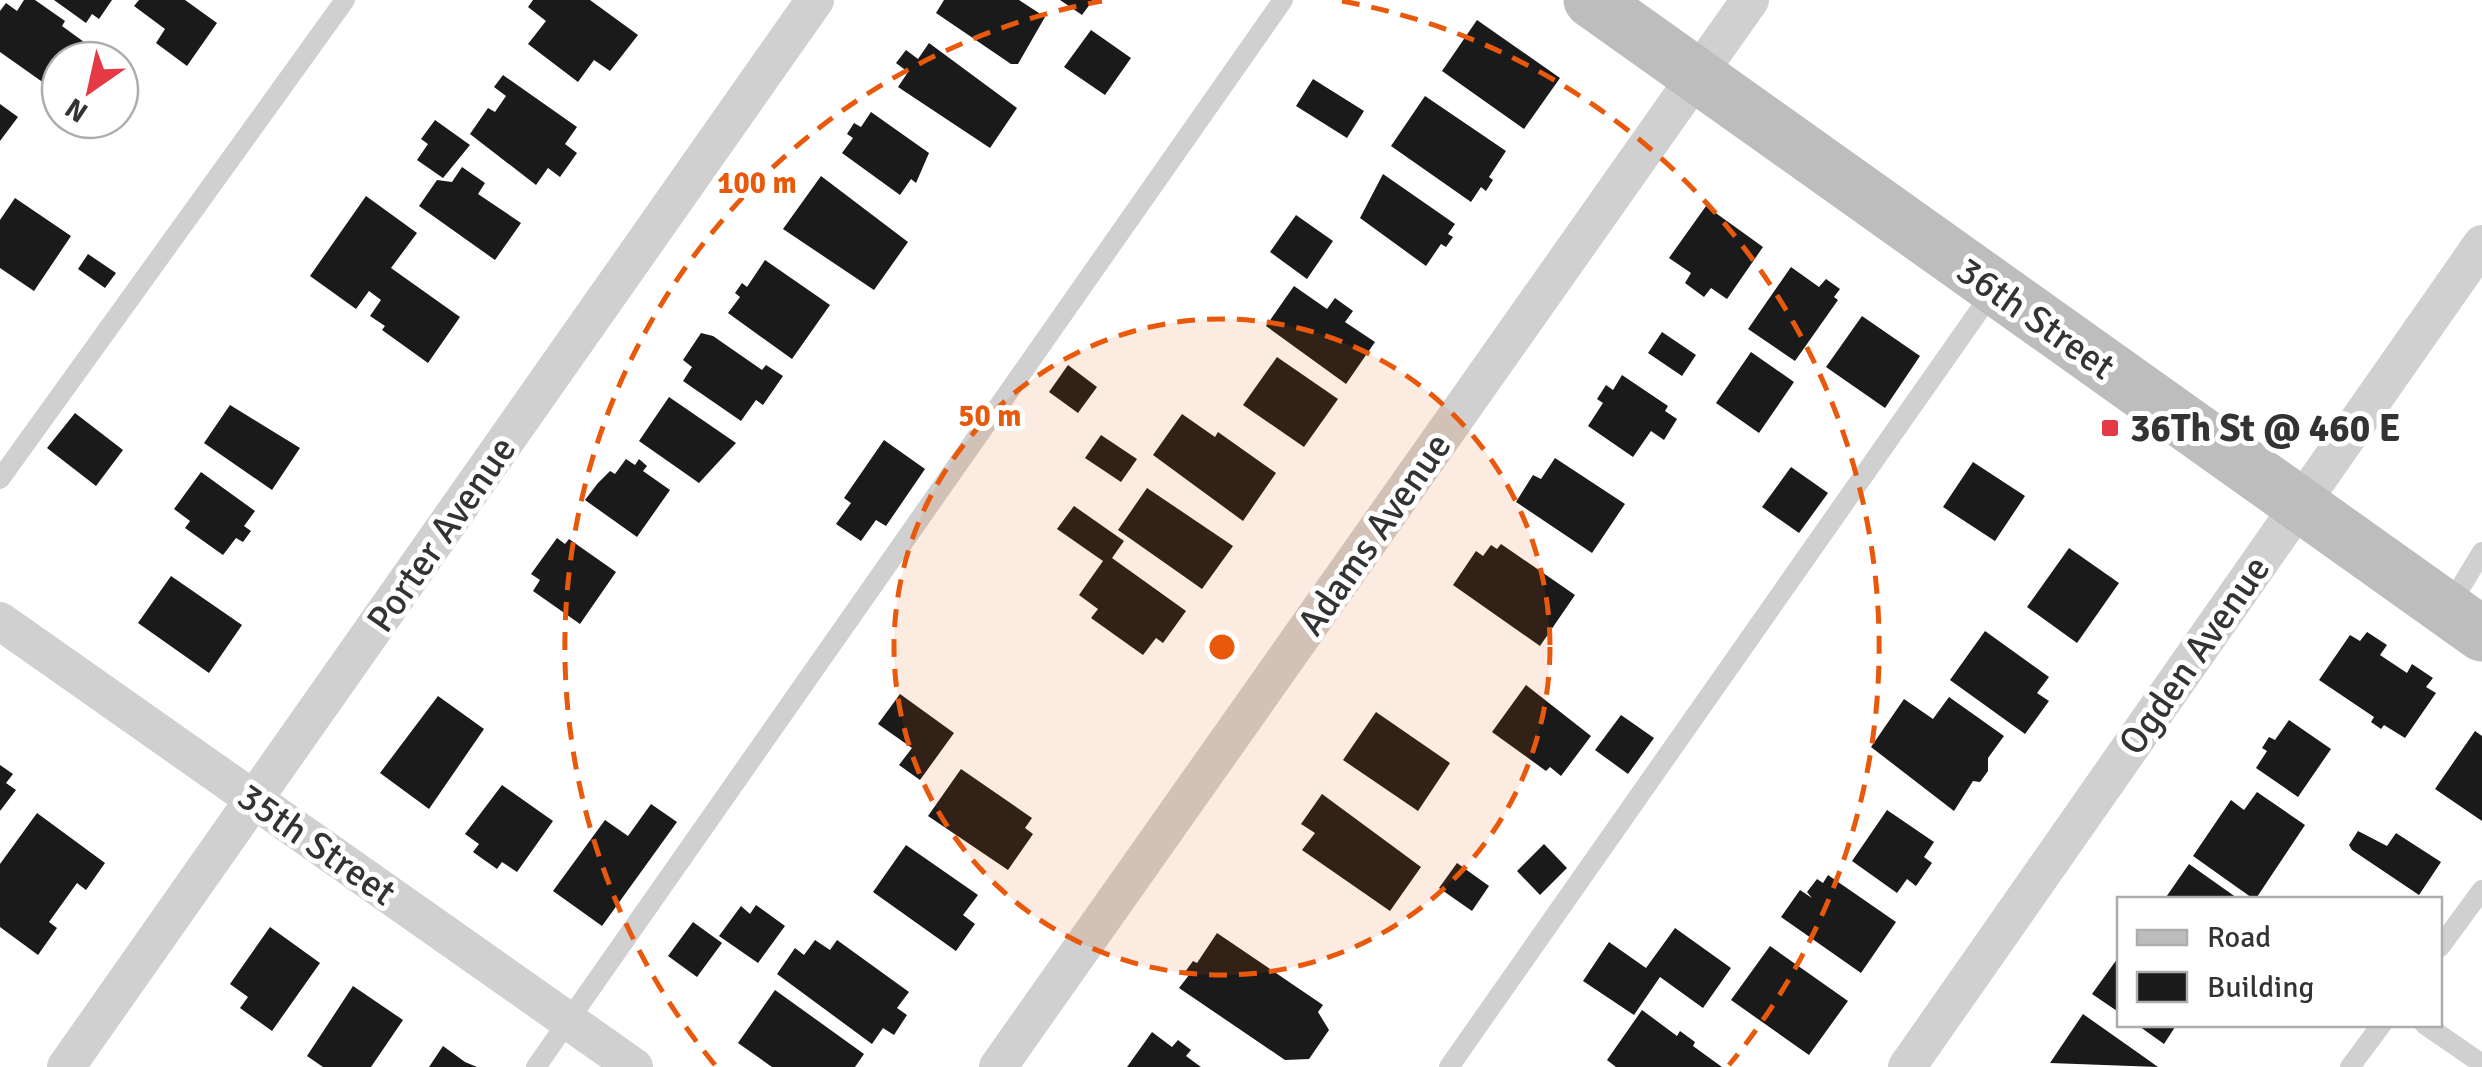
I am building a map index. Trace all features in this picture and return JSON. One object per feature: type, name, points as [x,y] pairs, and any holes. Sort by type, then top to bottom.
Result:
[{"type":"main road","name":"36th Street","points":[[1592,0],[2465,622]]},
{"type":"street","name":"Porter Avenue","points":[[66,1067],[814,0]]},
{"type":"street","name":"Adams Avenue","points":[[998,1067],[1750,0]]},
{"type":"street","name":"Ogden Avenue","points":[[1907,1067],[2482,244]]},
{"type":"street","name":"35th Street","points":[[0,620],[634,1067]]},
{"type":"lane","points":[[0,479],[345,0]]},
{"type":"lane","points":[[536,1067],[1283,0]]},
{"type":"lane","points":[[1449,1067],[1994,289]]},
{"type":"lane","points":[[2465,622],[2482,552]]},
{"type":"lane","points":[[2442,944],[2482,890]]},
{"type":"lane","points":[[2350,1067],[2380,1027]]},
{"type":"lane","points":[[2428,1027],[2482,1064]]},
{"type":"building","points":[[24,0],[35,0],[65,21],[62,26],[81,40],[40,40],[40,80],[0,52],[0,11],[6,3],[17,11]]},
{"type":"building","points":[[54,0],[112,0],[99,19],[92,14],[86,23]]},
{"type":"building","points":[[139,0],[185,0],[217,23],[187,66],[156,43],[165,29],[134,6]]},
{"type":"building","points":[[533,0],[590,0],[638,35],[610,71],[594,60],[578,82],[528,44],[546,21],[528,7]]},
{"type":"building","points":[[944,0],[1019,0],[1045,17],[1018,64],[1011,64],[936,13]]},
{"type":"building","points":[[1060,0],[1093,0],[1082,15]]},
{"type":"building","points":[[1477,20],[1560,78],[1524,129],[1442,71]]},
{"type":"building","points":[[1091,30],[1131,58],[1105,95],[1064,67]]},
{"type":"building","points":[[929,43],[1017,108],[990,148],[898,87],[908,72],[896,63],[906,50],[918,59]]},
{"type":"building","points":[[503,75],[577,127],[565,144],[577,153],[560,177],[548,168],[536,185],[470,134],[488,108],[495,112],[506,96],[494,87]]},
{"type":"building","points":[[1313,79],[1364,111],[1347,138],[1296,106]]},
{"type":"building","points":[[1425,96],[1506,151],[1489,177],[1493,180],[1486,191],[1481,187],[1471,202],[1391,146]]},
{"type":"building","points":[[0,104],[18,117],[0,141]]},
{"type":"building","points":[[871,112],[929,153],[916,183],[911,179],[900,195],[842,153],[853,138],[847,134],[854,123],[861,127]]},
{"type":"building","points":[[435,120],[470,145],[443,178],[417,160],[428,144],[421,139]]},
{"type":"building","points":[[462,167],[485,183],[478,194],[521,223],[495,260],[419,206],[437,180],[452,182]]},
{"type":"building","points":[[1383,174],[1455,224],[1448,234],[1453,237],[1446,247],[1441,244],[1426,266],[1360,218]]},
{"type":"building","points":[[821,176],[908,242],[874,290],[783,229]]},
{"type":"building","points":[[366,196],[417,233],[391,268],[460,317],[428,363],[382,330],[385,326],[370,316],[381,300],[369,291],[356,309],[310,276]]},
{"type":"building","points":[[15,198],[71,236],[34,291],[0,268],[0,220]]},
{"type":"building","points":[[1706,206],[1763,247],[1727,299],[1711,288],[1704,297],[1685,283],[1691,273],[1669,258]]},
{"type":"building","points":[[1296,215],[1333,241],[1307,279],[1270,252]]},
{"type":"building","points":[[88,254],[116,273],[105,288],[78,269]]},
{"type":"building","points":[[765,260],[830,305],[792,359],[728,313],[740,297],[735,293],[742,283],[747,287]]},
{"type":"building","points":[[1791,267],[1819,287],[1826,279],[1840,289],[1834,297],[1838,300],[1795,361],[1748,329]]},
{"type":"building","points":[[1294,286],[1327,309],[1335,298],[1353,311],[1345,322],[1375,342],[1346,384],[1266,326]]},
{"type":"building","points":[[1862,316],[1920,356],[1885,408],[1826,367]]},
{"type":"building","points":[[1662,332],[1696,355],[1682,376],[1648,353]]},
{"type":"building","points":[[701,333],[713,336],[762,370],[766,365],[783,376],[763,405],[756,400],[741,421],[683,381],[692,367],[683,360]]},
{"type":"building","points":[[1751,352],[1794,382],[1759,433],[1716,403]]},
{"type":"building","points":[[1277,357],[1338,399],[1304,447],[1243,405]]},
{"type":"building","points":[[1068,365],[1097,387],[1078,413],[1049,392]]},
{"type":"building","points":[[1622,375],[1668,406],[1665,411],[1677,419],[1664,440],[1651,431],[1633,457],[1588,426],[1603,403],[1597,399],[1606,385],[1613,390]]},
{"type":"building","points":[[669,397],[736,443],[699,483],[639,441]]},
{"type":"building","points":[[230,405],[300,448],[272,490],[204,443]]},
{"type":"building","points":[[75,413],[123,450],[96,486],[47,448]]},
{"type":"building","points":[[1182,414],[1215,437],[1218,432],[1276,473],[1243,521],[1153,455]]},
{"type":"building","points":[[1101,435],[1137,459],[1121,482],[1085,458]]},
{"type":"building","points":[[884,440],[925,469],[886,526],[876,520],[861,541],[836,524],[851,503],[844,498]]},
{"type":"building","points":[[1555,458],[1625,504],[1592,553],[1516,502],[1533,475],[1541,479]]},
{"type":"building","points":[[626,459],[635,465],[639,459],[647,466],[643,471],[670,490],[637,537],[585,500]]},
{"type":"building","points":[[1973,462],[2025,496],[1995,541],[1943,507]]},
{"type":"building","points":[[1791,467],[1828,493],[1799,533],[1762,507]]},
{"type":"building","points":[[201,472],[255,511],[244,526],[251,531],[243,542],[236,538],[223,555],[185,528],[190,521],[174,509]]},
{"type":"building","points":[[1147,488],[1233,546],[1202,589],[1118,530]]},
{"type":"building","points":[[1074,506],[1124,541],[1112,558],[1186,611],[1163,643],[1156,638],[1143,655],[1091,618],[1098,609],[1079,595],[1103,561],[1057,529]]},
{"type":"building","points":[[557,538],[565,544],[569,539],[616,572],[580,624],[533,591],[540,580],[531,574]]},
{"type":"building","points":[[1501,544],[1575,595],[1540,646],[1453,585],[1476,551],[1483,556],[1491,545],[1497,549]]},
{"type":"building","points":[[2069,548],[2119,583],[2077,643],[2027,607]]},
{"type":"building","points":[[171,576],[242,625],[209,673],[138,623]]},
{"type":"building","points":[[1985,631],[2049,677],[2037,693],[2049,701],[2025,734],[1950,680]]},
{"type":"building","points":[[2367,632],[2387,645],[2380,655],[2407,673],[2412,664],[2433,678],[2426,687],[2436,693],[2405,738],[2384,725],[2381,729],[2371,722],[2374,717],[2319,680],[2350,635],[2360,641]]},
{"type":"building","points":[[1526,685],[1591,736],[1561,776],[1550,767],[1546,771],[1492,732]]},
{"type":"building","points":[[900,694],[954,733],[920,780],[899,765],[912,748],[878,724]]},
{"type":"building","points":[[438,696],[484,729],[429,809],[380,773]]},
{"type":"building","points":[[1949,697],[2004,736],[1988,758],[1988,771],[1980,782],[1973,781],[1954,811],[1871,747],[1904,699],[1933,719]]},
{"type":"building","points":[[1376,712],[1450,763],[1418,811],[1343,760]]},
{"type":"building","points":[[1621,715],[1654,738],[1628,774],[1595,750]]},
{"type":"building","points":[[2289,720],[2331,749],[2298,797],[2256,768],[2267,751],[2262,748],[2269,737],[2275,740]]},
{"type":"building","points":[[2475,731],[2482,736],[2482,821],[2435,789]]},
{"type":"building","points":[[0,765],[13,774],[6,783],[16,790],[0,811]]},
{"type":"building","points":[[961,769],[1032,818],[1025,828],[1033,834],[1008,870],[928,816]]},
{"type":"building","points":[[502,785],[553,821],[517,872],[502,862],[497,869],[473,852],[479,844],[465,834]]},
{"type":"building","points":[[2257,792],[2305,825],[2257,897],[2251,897],[2193,856],[2231,800],[2244,810]]},
{"type":"building","points":[[1322,794],[1421,867],[1390,911],[1302,850],[1315,833],[1301,824]]},
{"type":"building","points":[[651,804],[677,822],[602,926],[553,891],[605,820],[628,836]]},
{"type":"building","points":[[1887,810],[1934,842],[1924,857],[1932,863],[1916,886],[1907,879],[1897,893],[1852,861]]},
{"type":"building","points":[[37,813],[105,863],[86,890],[77,883],[49,922],[57,928],[38,955],[0,927],[0,864]]},
{"type":"building","points":[[2358,831],[2387,846],[2396,833],[2441,862],[2419,895],[2352,850],[2349,845]]},
{"type":"building","points":[[1544,844],[1567,868],[1540,895],[1517,871]]},
{"type":"building","points":[[906,845],[978,895],[963,915],[975,924],[956,951],[873,892]]},
{"type":"building","points":[[1457,863],[1489,886],[1472,911],[1439,888]]},
{"type":"building","points":[[2189,864],[2236,897],[2166,897]]},
{"type":"building","points":[[1828,875],[1896,922],[1861,973],[1781,917],[1800,890],[1812,898],[1807,892],[1817,879],[1823,883]]},
{"type":"building","points":[[756,905],[785,926],[758,963],[719,936],[741,906],[750,914]]},
{"type":"building","points":[[693,922],[722,943],[697,977],[668,956]]},
{"type":"building","points":[[270,927],[320,963],[272,1031],[240,1008],[248,997],[230,984]]},
{"type":"building","points":[[1675,928],[1731,968],[1703,1008],[1660,977],[1634,1015],[1583,981],[1609,942],[1646,968]]},
{"type":"building","points":[[1217,933],[1323,1005],[1318,1012],[1329,1030],[1309,1059],[1285,1060],[1179,988],[1189,975],[1185,972],[1193,961],[1197,963]]},
{"type":"building","points":[[815,940],[830,950],[837,940],[909,992],[897,1008],[907,1015],[894,1035],[883,1028],[872,1044],[777,974],[795,948],[804,955]]},
{"type":"building","points":[[1770,946],[1848,1001],[1809,1055],[1731,1000]]},
{"type":"building","points":[[2117,959],[2117,1011],[2092,994]]},
{"type":"building","points":[[353,986],[403,1020],[371,1067],[323,1067],[307,1056]]},
{"type":"building","points":[[775,990],[864,1054],[855,1067],[772,1067],[738,1043]]},
{"type":"building","points":[[1642,1010],[1677,1036],[1680,1031],[1722,1067],[1616,1067],[1607,1060]]},
{"type":"building","points":[[2083,1014],[2144,1057],[2158,1067],[2050,1063]]},
{"type":"building","points":[[2140,1027],[2175,1027],[2164,1044]]},
{"type":"building","points":[[1152,1032],[1172,1047],[1178,1040],[1191,1050],[1186,1056],[1201,1067],[1127,1067]]},
{"type":"building","points":[[443,1046],[465,1062],[477,1067],[429,1067]]},
{"type":"place","name":"36Th St @ 460 E","points":[[2110,428]]}]
